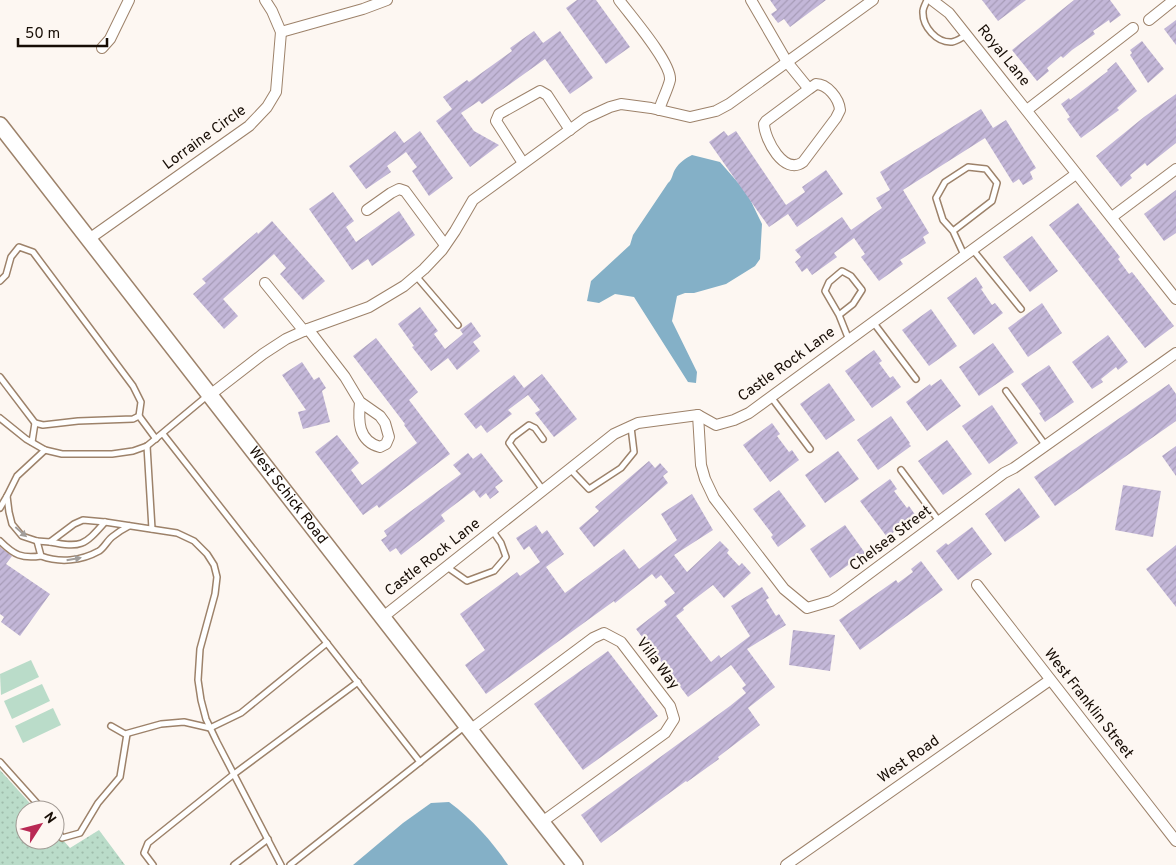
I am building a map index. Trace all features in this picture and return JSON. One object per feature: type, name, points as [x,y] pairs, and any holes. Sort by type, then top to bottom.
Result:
[{"type":"street","points":[[102,48],[110,39],[129,0]]},
{"type":"street","name":"Lorraine Circle","points":[[89,239],[241,132],[258,118],[267,107],[276,92],[281,32],[272,11],[264,0]]},
{"type":"street","points":[[281,32],[363,9],[387,0]]},
{"type":"street","points":[[619,0],[664,60],[669,72],[670,80],[659,110]]},
{"type":"street","points":[[751,0],[787,62],[809,89]]},
{"type":"street","points":[[210,394],[286,339],[369,307],[404,286],[424,270],[445,245],[473,200],[598,112],[621,104],[690,117],[716,111],[729,104],[873,0]]},
{"type":"street","points":[[1149,20],[1174,0]]},
{"type":"street","name":"Royal Lane","points":[[939,2],[1176,299]]},
{"type":"street","name":"Royal Lane","points":[[1027,110],[1133,28]]},
{"type":"street","points":[[816,84],[825,86],[837,99],[840,110],[802,162],[791,166],[776,153],[766,133],[764,124],[809,89],[816,84]]},
{"type":"street","points":[[523,163],[496,121],[499,114],[540,91],[547,94],[570,130]]},
{"type":"street","name":"West Schick Road","points":[[0,124],[575,865]]},
{"type":"street","points":[[1112,217],[1176,169]]},
{"type":"street","name":"Castle Rock Lane","points":[[383,617],[614,434],[638,423],[698,415],[716,425],[726,423],[749,412],[1076,174]]},
{"type":"street","points":[[367,210],[391,193],[399,189],[404,191],[445,245]]},
{"type":"street","points":[[265,283],[345,378],[360,402]]},
{"type":"street","name":"Chelsea Street","points":[[698,415],[701,464],[704,479],[714,498],[784,589],[807,608],[831,601],[839,596],[1004,474],[1176,353]]},
{"type":"street","name":"West Franklin Street","points":[[977,585],[1176,841]]},
{"type":"street","name":"Villa Way","points":[[468,728],[593,638],[604,633],[621,642],[670,706],[674,719],[665,733],[542,822]]},
{"type":"street","name":"West Road","points":[[786,865],[1050,680]]},
{"type":"lane","points":[[927,0],[923,11],[926,26],[938,39],[947,42],[955,41],[966,35]]},
{"type":"lane","points":[[953,231],[992,201],[997,183],[986,169],[968,167],[945,182],[936,198],[943,220],[968,253],[1022,309]]},
{"type":"lane","points":[[0,281],[6,275],[11,257],[19,247],[33,252],[133,386],[142,402],[139,416],[156,439]]},
{"type":"lane","points":[[839,316],[853,304],[862,290],[851,276],[842,272],[829,282],[825,291],[839,316],[849,340]]},
{"type":"lane","points":[[416,276],[458,326]]},
{"type":"lane","points":[[873,321],[916,379]]},
{"type":"lane","points":[[0,377],[35,423],[133,419],[139,416]]},
{"type":"lane","points":[[1006,391],[1046,446]]},
{"type":"lane","points":[[0,418],[45,450],[62,454],[112,454],[133,451],[147,446],[210,394]]},
{"type":"lane","points":[[770,397],[810,449]]},
{"type":"lane","points":[[32,442],[35,423]]},
{"type":"lane","points":[[543,440],[535,428],[528,425],[513,437],[509,443],[543,490]]},
{"type":"lane","points":[[569,469],[589,489],[621,468],[634,452],[631,426]]},
{"type":"lane","points":[[163,434],[420,762]]},
{"type":"lane","points":[[147,446],[152,529]]},
{"type":"lane","points":[[0,508],[17,476],[45,450]]},
{"type":"lane","points":[[901,470],[939,522]]},
{"type":"lane","points":[[7,496],[12,524],[22,536],[37,542],[74,546],[84,543],[92,537],[105,522]]},
{"type":"lane","points":[[50,542],[74,524],[83,520],[177,533],[194,540],[207,554],[214,565],[217,577],[215,594],[200,649],[198,680],[201,700],[210,728],[282,865]]},
{"type":"lane","points":[[0,541],[14,552],[26,558],[41,556],[51,560],[65,561],[81,558],[100,551],[112,536],[129,526]]},
{"type":"lane","points":[[446,567],[467,581],[494,571],[506,557],[501,543],[492,530]]},
{"type":"lane","points":[[37,542],[41,556]]},
{"type":"lane","points":[[111,726],[125,734],[161,724],[184,722],[210,728],[241,714],[328,643]]},
{"type":"lane","points":[[153,865],[144,853],[148,842],[234,774],[358,682]]},
{"type":"lane","points":[[290,865],[420,762],[468,728]]},
{"type":"lane","points":[[65,837],[80,834],[98,803],[120,777],[127,734]]},
{"type":"lane","points":[[0,762],[34,800]]},
{"type":"lane","points":[[234,865],[268,839]]},
{"type":"green space","points":[[31,660],[39,677],[1,695],[0,674]]},
{"type":"green space","points":[[42,684],[50,701],[12,719],[4,701]]},
{"type":"green space","points":[[53,708],[61,725],[23,743],[15,726]]},
{"type":"green space","points":[[0,770],[27,800],[15,800],[15,850],[65,850],[65,842],[70,848],[99,830],[125,865],[0,865]]},
{"type":"water","points":[[692,155],[720,162],[747,193],[762,224],[760,259],[755,266],[726,284],[677,296],[672,321],[697,372],[696,383],[688,382],[634,297],[615,294],[599,303],[587,301],[591,281],[630,245],[633,235],[671,180],[676,168]]},
{"type":"water","points":[[449,802],[481,831],[508,865],[353,865],[403,823],[431,803]]},
{"type":"building","points":[[577,0],[596,0],[630,47],[606,64],[566,8]]},
{"type":"building","points":[[770,0],[826,0],[790,27],[784,19],[778,23],[771,14],[777,10]]},
{"type":"building","points":[[982,0],[1026,0],[998,21]]},
{"type":"building","points":[[1074,0],[1110,0],[1121,15],[1110,23],[1109,20],[1093,31],[1095,34],[1063,58],[1061,56],[1047,68],[1049,71],[1037,81],[1012,50]]},
{"type":"building","points":[[1176,20],[1176,45],[1164,29]]},
{"type":"building","points":[[534,31],[543,43],[560,31],[593,78],[570,94],[545,59],[482,104],[479,101],[461,113],[474,131],[499,145],[470,167],[436,121],[452,109],[443,97],[467,80],[469,82],[512,51],[510,48]]},
{"type":"building","points":[[1142,41],[1164,69],[1148,83],[1130,55],[1132,53],[1130,50]]},
{"type":"building","points":[[1116,62],[1137,91],[1117,108],[1119,110],[1081,138],[1067,119],[1070,117],[1061,104],[1069,98],[1070,100],[1108,71]]},
{"type":"building","points":[[1176,94],[1176,143],[1147,166],[1145,163],[1130,175],[1132,178],[1121,187],[1096,156]]},
{"type":"building","points":[[981,109],[993,128],[1006,120],[1036,168],[1030,172],[1033,179],[1023,185],[1019,179],[1013,183],[985,138],[903,190],[929,233],[923,237],[926,243],[900,260],[903,264],[879,281],[861,257],[865,254],[854,238],[834,253],[837,257],[812,275],[807,268],[802,272],[795,262],[801,257],[795,250],[842,217],[851,230],[882,208],[876,198],[890,190],[880,172]]},
{"type":"building","points":[[395,131],[404,143],[420,131],[453,178],[429,196],[412,171],[417,167],[406,152],[387,166],[391,172],[366,189],[349,166]]},
{"type":"building","points":[[724,131],[728,136],[736,131],[786,205],[805,192],[802,187],[826,170],[843,194],[797,227],[788,214],[769,227],[709,142]]},
{"type":"building","points":[[1176,190],[1176,233],[1164,241],[1144,214]]},
{"type":"building","points":[[333,192],[354,221],[346,227],[356,242],[399,211],[415,235],[372,266],[368,259],[352,270],[309,209]]},
{"type":"building","points":[[1078,203],[1120,257],[1118,259],[1129,274],[1132,272],[1174,326],[1145,348],[1049,225]]},
{"type":"building","points":[[272,221],[325,281],[303,300],[280,274],[286,268],[274,254],[223,299],[238,316],[224,329],[193,294],[206,283],[202,279]]},
{"type":"building","points":[[1032,236],[1058,271],[1030,292],[1003,257]]},
{"type":"building","points":[[976,277],[983,288],[981,289],[992,305],[995,303],[1003,313],[974,335],[947,298]]},
{"type":"building","points":[[1042,303],[1062,333],[1028,357],[1008,328]]},
{"type":"building","points":[[420,307],[438,331],[434,334],[445,349],[463,334],[460,330],[471,322],[481,336],[473,342],[480,351],[457,370],[448,358],[431,371],[412,347],[414,346],[398,324]]},
{"type":"building","points":[[931,309],[957,346],[929,366],[902,330]]},
{"type":"building","points":[[1108,335],[1128,362],[1118,370],[1116,367],[1101,379],[1103,382],[1092,389],[1072,362]]},
{"type":"building","points":[[376,338],[418,392],[409,400],[450,454],[379,508],[377,505],[363,515],[315,452],[337,435],[359,463],[351,470],[362,485],[417,443],[405,424],[353,356]]},
{"type":"building","points":[[993,343],[1014,372],[979,396],[959,367]]},
{"type":"building","points":[[874,350],[882,361],[879,363],[890,378],[893,376],[901,387],[872,408],[845,371]]},
{"type":"building","points":[[302,362],[314,380],[319,377],[326,388],[322,391],[330,422],[303,429],[298,412],[306,410],[282,375]]},
{"type":"building","points":[[1049,365],[1074,402],[1045,422],[1039,413],[1041,412],[1021,384]]},
{"type":"building","points":[[542,374],[577,419],[554,437],[535,413],[540,410],[528,395],[508,410],[512,414],[487,433],[481,425],[476,429],[464,414],[514,375],[524,388]]},
{"type":"building","points":[[941,379],[961,406],[927,431],[906,402],[930,384],[931,386]]},
{"type":"building","points":[[829,383],[855,420],[826,440],[800,404]]},
{"type":"building","points":[[1169,384],[1176,394],[1176,421],[1055,506],[1034,477]]},
{"type":"building","points":[[992,405],[1018,443],[989,464],[962,426]]},
{"type":"building","points":[[891,416],[911,446],[878,470],[857,440]]},
{"type":"building","points":[[772,423],[780,434],[777,436],[789,452],[792,450],[799,460],[770,482],[743,445]]},
{"type":"building","points":[[947,440],[972,474],[943,495],[918,461]]},
{"type":"building","points":[[1176,446],[1176,476],[1162,456]]},
{"type":"building","points":[[838,451],[859,479],[825,503],[805,475]]},
{"type":"building","points":[[468,453],[473,459],[481,453],[503,481],[495,487],[499,492],[490,499],[486,493],[480,498],[474,490],[441,515],[445,521],[401,555],[396,548],[390,552],[381,540],[387,536],[384,531],[461,474],[453,465]]},
{"type":"building","points":[[649,461],[655,468],[660,463],[668,472],[663,476],[668,483],[594,547],[579,528],[599,511],[595,507]]},
{"type":"building","points":[[890,479],[897,489],[894,491],[916,516],[887,537],[860,501]]},
{"type":"building","points":[[1123,485],[1161,491],[1153,537],[1115,530]]},
{"type":"building","points":[[1019,488],[1040,517],[1005,542],[985,514]]},
{"type":"building","points":[[779,490],[806,526],[778,547],[771,537],[773,535],[753,509]]},
{"type":"building","points":[[692,494],[713,530],[674,555],[687,572],[720,541],[729,550],[727,553],[739,566],[742,563],[751,573],[724,598],[713,585],[683,608],[684,610],[676,616],[711,662],[719,655],[721,658],[750,636],[731,606],[762,587],[769,598],[766,600],[776,616],[779,614],[786,625],[747,649],[775,687],[748,708],[760,725],[718,757],[719,759],[601,843],[581,815],[730,706],[746,693],[742,688],[746,685],[731,665],[688,697],[636,629],[667,605],[664,601],[675,593],[661,575],[656,579],[652,574],[615,603],[614,601],[486,694],[465,665],[485,650],[460,614],[517,572],[520,576],[540,562],[529,546],[524,550],[516,538],[536,525],[542,534],[547,530],[564,554],[546,567],[565,593],[624,549],[639,569],[677,540],[661,514]]},
{"type":"building","points":[[845,525],[865,553],[830,578],[810,549]]},
{"type":"building","points":[[972,527],[992,554],[958,580],[936,551],[946,543],[948,545]]},
{"type":"building","points":[[1176,545],[1176,607],[1146,569]]},
{"type":"building","points":[[0,547],[12,556],[6,564],[50,594],[20,636],[1,622],[4,617],[0,614]]},
{"type":"building","points":[[921,561],[943,590],[860,650],[839,620],[896,580],[898,583],[913,572],[911,569]]},
{"type":"building","points":[[793,630],[835,635],[830,671],[789,665]]},
{"type":"building","points":[[608,651],[658,716],[583,770],[534,704]]}]
